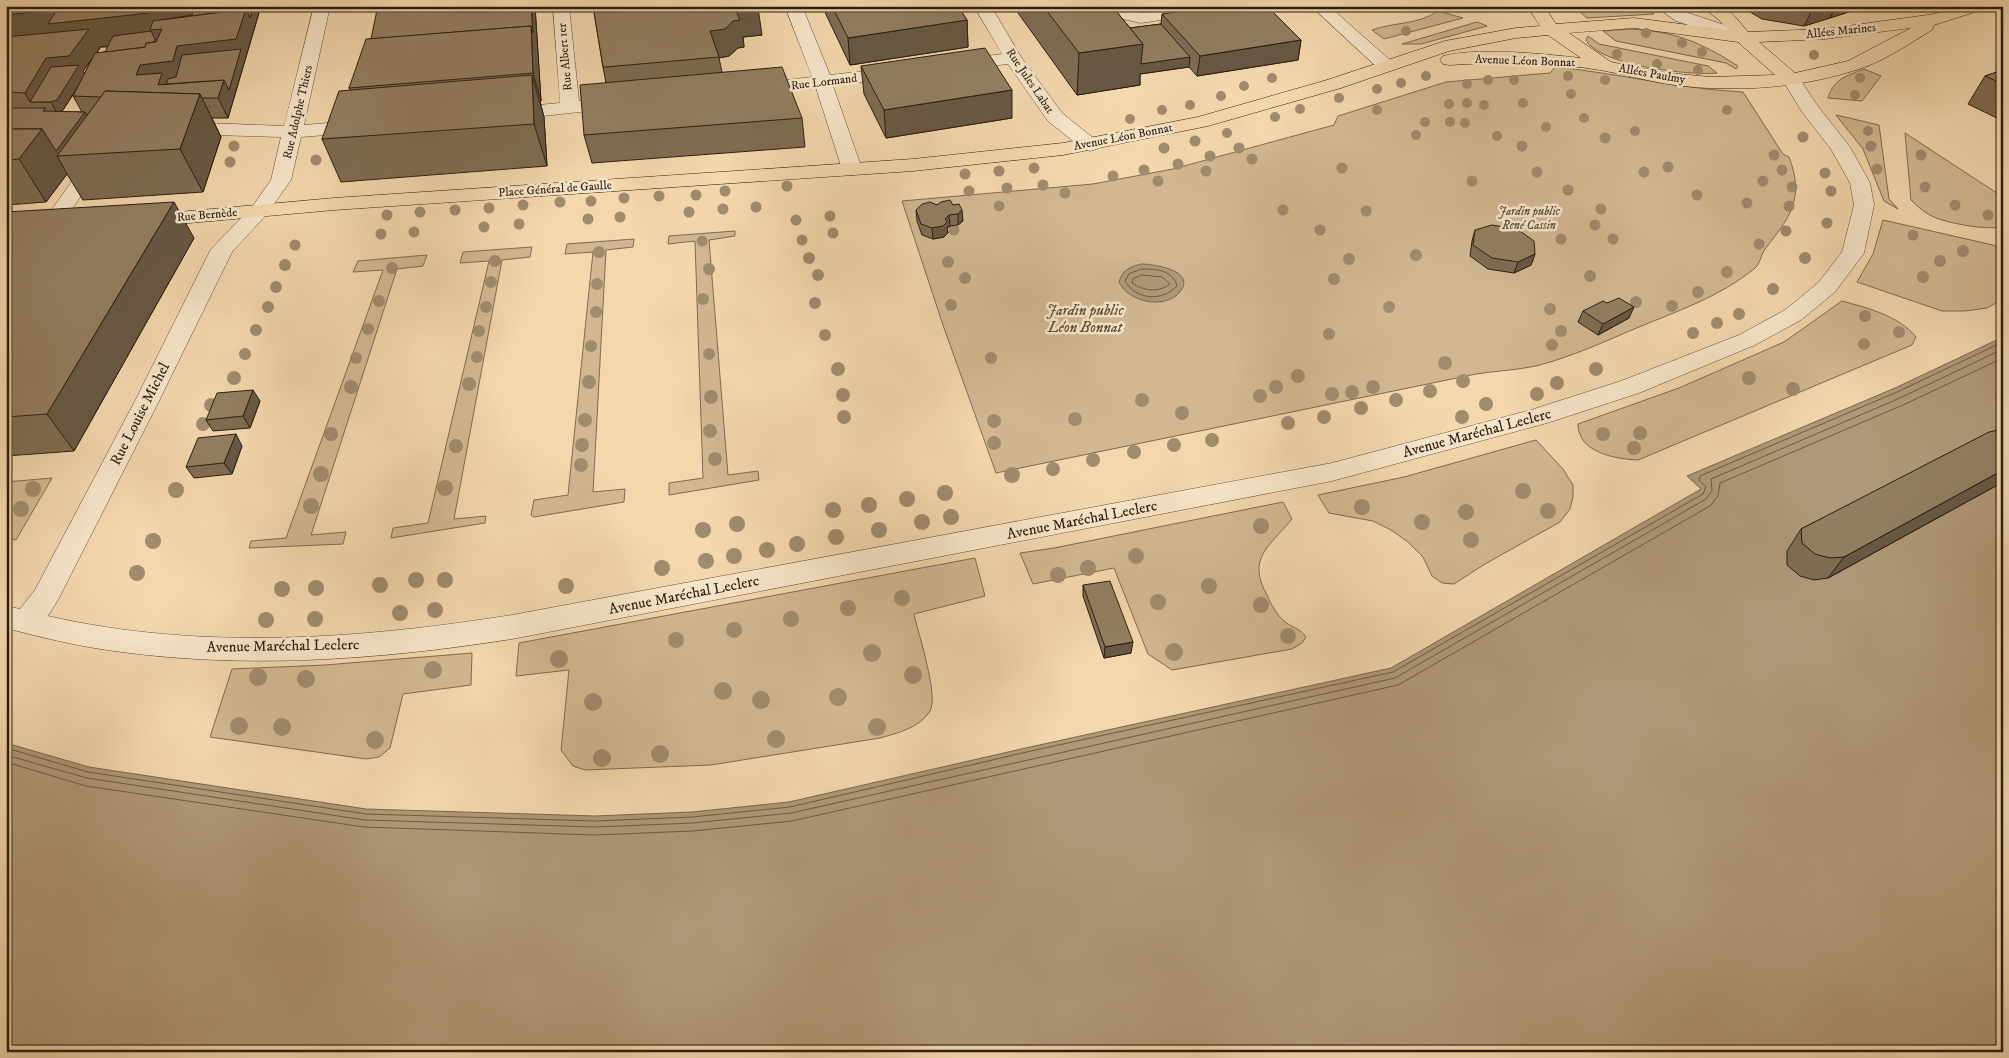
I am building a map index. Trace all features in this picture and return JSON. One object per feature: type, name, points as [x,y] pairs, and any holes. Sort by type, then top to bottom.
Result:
[{"type":"main road","name":"Allées Paulmy","points":[[1535,6],[1551,29],[1605,66],[1667,78],[1711,83],[1743,83],[1791,79]]},
{"type":"main road","name":"Avenue Maréchal Leclerc","points":[[1709,6],[1725,16],[1743,37],[1791,79]]},
{"type":"main road","name":"Allées Marines","points":[[1791,79],[1854,64],[1899,42],[1938,19],[1974,6]]},
{"type":"main road","name":"Allées Marines","points":[[1551,29],[1634,23],[1743,37],[1855,31],[1938,19]]},
{"type":"main road","name":"Avenue Léon Bonnat","points":[[852,169],[914,166],[1090,145],[1201,122],[1334,84],[1445,46],[1551,29]]},
{"type":"main road","name":"Avenue Léon Bonnat","points":[[1385,65],[1476,58],[1542,59],[1605,66]]},
{"type":"main road","name":"Place Général de Gaulle","points":[[259,210],[852,169]]},
{"type":"main road","name":"Rue Bernède","points":[[125,222],[259,210]]},
{"type":"main road","points":[[49,227],[78,225]]},
{"type":"street","name":"Rue Adolphe Thiers","points":[[259,210],[281,180],[322,6]]},
{"type":"street","name":"Rue Albert 1er","points":[[561,6],[570,108]]},
{"type":"street","points":[[793,6],[823,82],[852,169]]},
{"type":"street","name":"Rue Jules Labat","points":[[982,6],[1013,58],[1055,117],[1090,145]]},
{"type":"street","points":[[1117,6],[1124,14],[1141,18],[1220,6]]},
{"type":"street","points":[[1319,6],[1385,65]]},
{"type":"street","points":[[1663,6],[1682,17],[1743,37]]},
{"type":"street","points":[[935,68],[1013,58]]},
{"type":"street","name":"Rue Lormand","points":[[735,91],[916,70]]},
{"type":"street","name":"Avenue Maréchal Leclerc","points":[[17,620],[95,636],[192,648],[297,649],[414,641],[512,628],[1332,472],[1538,417],[1630,387],[1755,336],[1793,315],[1827,286],[1853,253],[1864,205],[1860,183],[1840,147],[1809,108],[1791,79]]},
{"type":"street","points":[[483,116],[638,101]]},
{"type":"street","points":[[160,128],[293,132],[377,125]]},
{"type":"street","points":[[62,209],[109,142]]},
{"type":"street","name":"Rue Louise Michel","points":[[17,620],[45,598],[152,393],[222,249],[259,210]]},
{"type":"green space","points":[[1644,6],[1654,14],[1587,18],[1580,12]]},
{"type":"green space","points":[[1438,11],[1463,18],[1384,39],[1372,30],[1422,19]]},
{"type":"green space","points":[[1477,22],[1487,26],[1421,44],[1402,44]]},
{"type":"green space","points":[[1647,30],[1687,40],[1712,51],[1738,66],[1736,69],[1726,63],[1616,41],[1603,31]]},
{"type":"green space","points":[[1588,36],[1599,44],[1708,66],[1717,73],[1687,73],[1626,62],[1594,49],[1586,40]]},
{"type":"green space","points":[[1555,67],[1695,88],[1743,92],[1783,154],[1789,157],[1796,185],[1795,196],[1788,217],[1765,249],[1758,265],[1741,279],[1699,302],[1588,348],[1536,366],[1476,374],[996,473],[944,328],[902,201],[1093,184],[1173,169],[1334,125],[1338,116],[1446,82],[1550,73]]},
{"type":"green space","points":[[1864,69],[1881,76],[1862,101],[1828,98],[1837,82],[1846,76]]},
{"type":"green space","points":[[1836,115],[1879,125],[1889,199],[1898,209],[1884,201],[1863,149]]},
{"type":"green space","points":[[1905,133],[2003,197],[2003,227],[1978,227],[1943,220],[1922,210],[1914,203],[1911,200]]},
{"type":"green space","points":[[1883,220],[1993,245],[2003,250],[2003,299],[1987,308],[1965,311],[1942,311],[1857,282],[1873,254]]},
{"type":"green space","points":[[735,231],[735,236],[709,240],[728,475],[758,471],[759,480],[669,495],[669,483],[703,478],[695,241],[668,244],[669,236]]},
{"type":"green space","points":[[634,239],[633,247],[606,250],[593,492],[625,489],[624,502],[534,517],[531,515],[534,500],[568,495],[593,252],[565,254],[567,244]]},
{"type":"green space","points":[[532,247],[530,257],[502,260],[454,519],[486,516],[485,523],[391,538],[393,528],[428,523],[489,261],[460,263],[463,252]]},
{"type":"green space","points":[[427,255],[423,266],[397,269],[311,535],[346,532],[343,544],[249,548],[251,541],[286,538],[383,270],[353,272],[358,261]]},
{"type":"green space","points":[[1842,301],[1882,313],[1900,323],[1916,337],[1912,345],[1638,460],[1609,456],[1591,448],[1584,442],[1578,424],[1679,388],[1784,342]]},
{"type":"green space","points":[[1536,440],[1563,469],[1573,485],[1570,509],[1560,522],[1485,564],[1454,584],[1442,583],[1432,576],[1423,557],[1408,542],[1391,530],[1373,521],[1329,513],[1318,495],[1404,477]]},
{"type":"green space","points":[[52,478],[16,540],[6,538],[6,482]]},
{"type":"green space","points":[[1283,502],[1292,519],[1263,553],[1259,571],[1261,582],[1276,612],[1284,621],[1306,637],[1302,643],[1292,649],[1172,670],[1148,654],[1114,568],[1033,584],[1020,553],[1054,548]]},
{"type":"green space","points":[[975,558],[985,596],[914,614],[930,679],[932,703],[930,711],[926,717],[914,726],[880,738],[711,765],[585,770],[573,766],[561,750],[569,670],[516,676],[519,643]]},
{"type":"green space","points":[[472,653],[471,685],[403,694],[390,748],[379,757],[366,759],[210,737],[232,669],[325,665]]},
{"type":"water","points":[[1141,264],[1155,265],[1178,273],[1183,278],[1184,284],[1180,292],[1173,298],[1156,302],[1138,299],[1130,295],[1119,282],[1120,278],[1133,266]]},
{"type":"water","points":[[2003,337],[2003,1052],[6,1052],[6,743],[89,767],[366,809],[595,816],[692,812],[789,802],[1391,668],[1701,489],[1687,476],[1895,388]]},
{"type":"building","points":[[6,6],[44,6],[41,11],[6,15]]},
{"type":"building","points":[[50,6],[152,6],[149,13],[48,24],[55,13]]},
{"type":"building","points":[[253,6],[250,18],[246,9],[161,20],[192,15],[193,10],[216,7],[218,11]]},
{"type":"building","points":[[383,6],[415,6],[382,9]]},
{"type":"building","points":[[415,6],[531,6],[533,33],[531,26],[371,39],[377,10]]},
{"type":"building","points":[[593,6],[757,6],[758,8],[736,11],[740,20],[733,21],[725,29],[710,31],[719,57],[603,67]]},
{"type":"building","points":[[832,6],[958,6],[967,20],[848,38]]},
{"type":"building","points":[[1043,6],[1112,6],[1143,44],[1079,53]]},
{"type":"building","points":[[1213,6],[1267,6],[1301,40],[1200,56],[1162,14]]},
{"type":"building","points":[[246,9],[236,39],[177,46],[173,61],[140,65],[136,75],[162,73],[158,85],[224,80],[218,98],[202,98],[200,94],[105,91],[101,97],[73,96],[95,53],[145,47],[146,43],[156,42],[162,29],[150,30],[153,21]]},
{"type":"building","points":[[1161,24],[1190,57],[1141,64],[1143,44],[1130,28]]},
{"type":"building","points":[[531,26],[533,73],[349,88],[366,39]]},
{"type":"building","points":[[89,29],[69,56],[46,58],[25,93],[6,92],[6,37]]},
{"type":"building","points":[[151,31],[155,39],[154,42],[146,43],[145,47],[105,52],[113,36]]},
{"type":"building","points":[[985,48],[1012,90],[884,110],[861,66]]},
{"type":"building","points":[[241,49],[229,90],[224,80],[166,84],[168,79],[176,77],[182,55]]},
{"type":"building","points":[[79,65],[57,100],[51,102],[30,102],[51,67]]},
{"type":"building","points":[[782,67],[802,118],[584,135],[580,85]]},
{"type":"building","points":[[2003,70],[2003,84],[1985,76]]},
{"type":"building","points":[[532,75],[534,124],[322,139],[339,91]]},
{"type":"building","points":[[105,91],[200,94],[180,149],[57,156]]},
{"type":"building","points":[[6,108],[46,108],[43,111],[85,112],[56,151],[42,129],[6,129]]},
{"type":"building","points":[[6,129],[42,129],[19,159],[6,160]]},
{"type":"building","points":[[950,200],[953,205],[959,204],[962,210],[958,214],[949,215],[945,219],[947,222],[943,226],[932,228],[921,224],[916,210],[922,204],[930,202],[937,205]]},
{"type":"building","points":[[174,202],[47,414],[6,417],[6,212]]},
{"type":"building","points":[[1492,225],[1517,229],[1534,241],[1535,254],[1518,262],[1492,258],[1473,245],[1475,230]]},
{"type":"building","points":[[1619,298],[1634,307],[1603,324],[1583,311],[1603,301],[1607,303]]},
{"type":"building","points":[[253,390],[243,416],[206,420],[217,393]]},
{"type":"building","points":[[2003,431],[2003,470],[1844,557],[1830,558],[1815,554],[1802,543],[1801,529],[1989,432]]},
{"type":"building","points":[[236,434],[224,463],[186,467],[198,438]]},
{"type":"building","points":[[1110,581],[1133,642],[1105,647],[1083,585]]},
{"type":"park label","name":"Jardin public René Cassin","points":[[1529,218]]},
{"type":"park label","name":"Jardin public Léon Bonnat","points":[[1085,318]]}]
